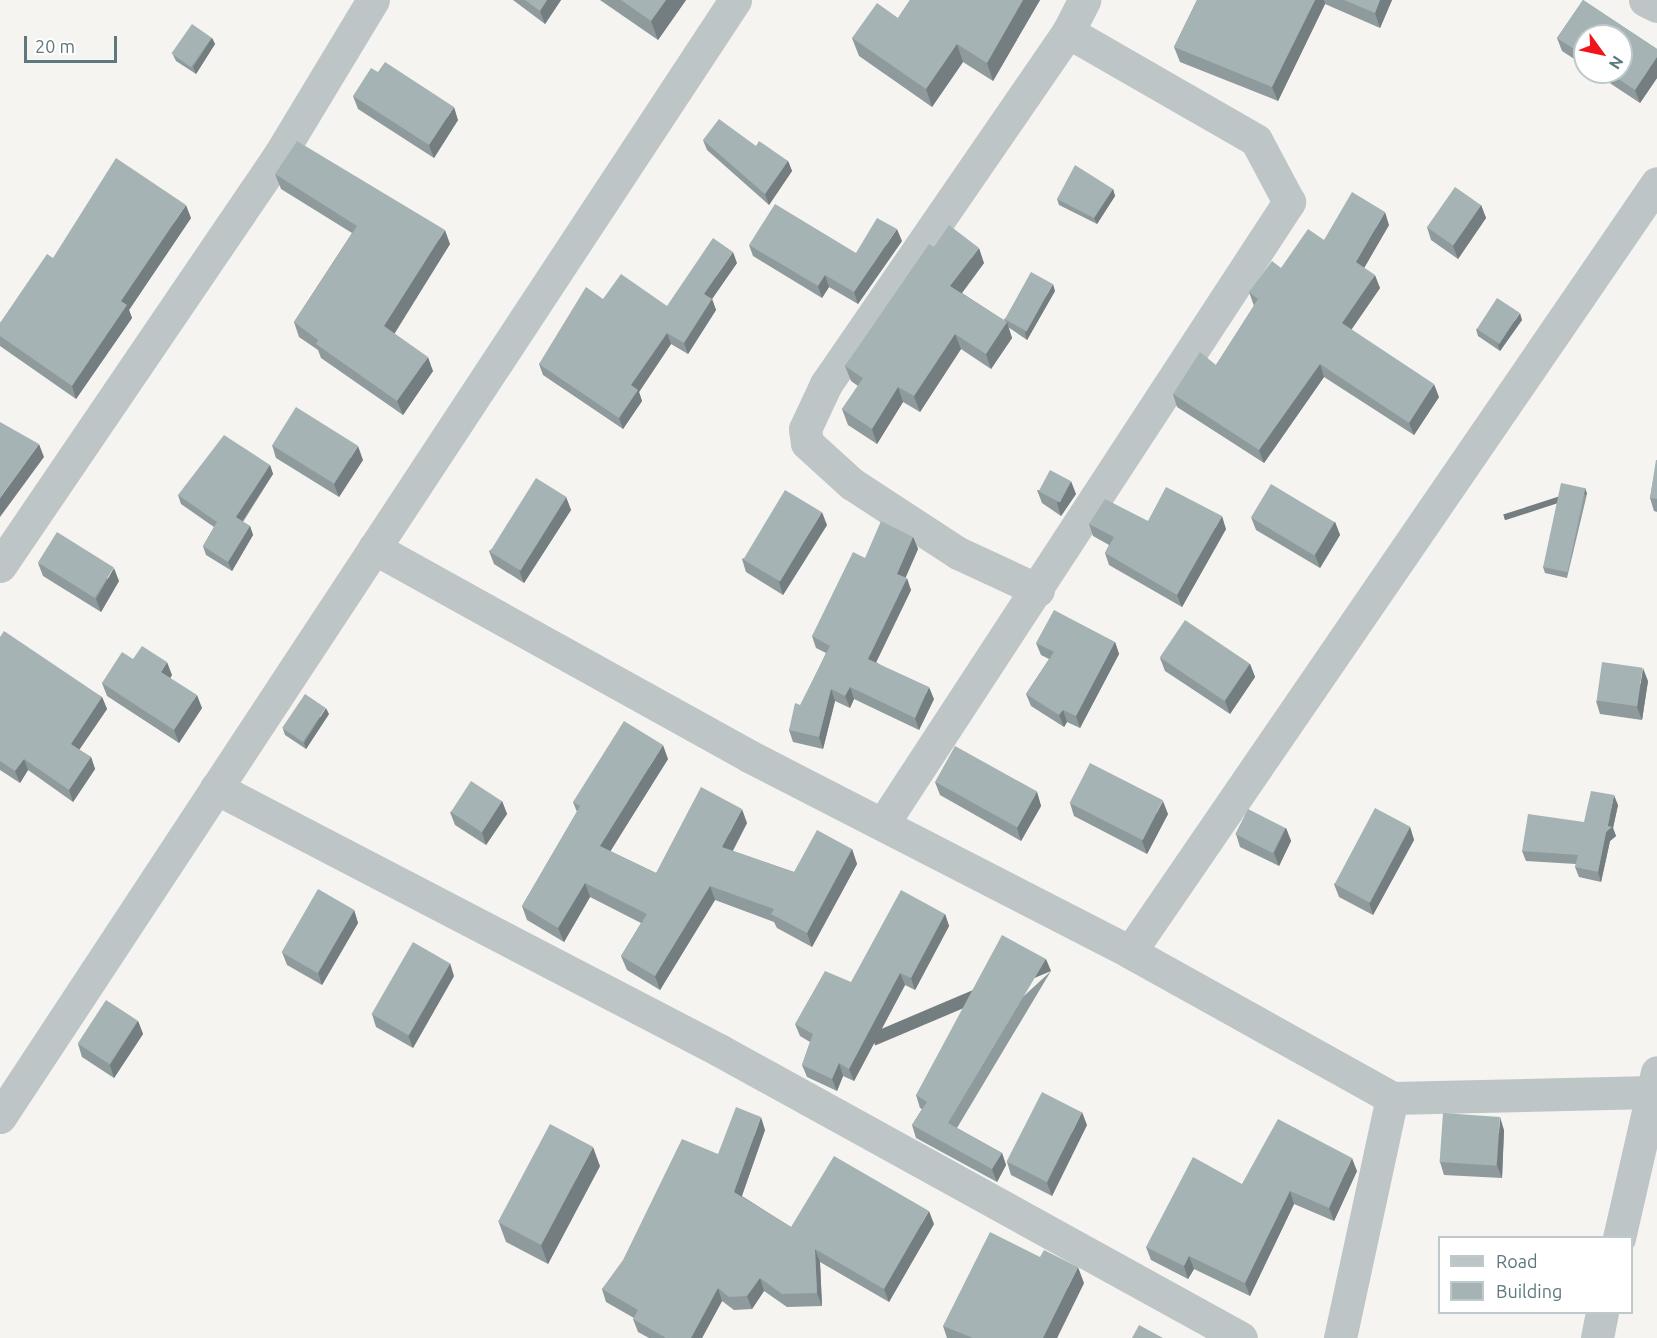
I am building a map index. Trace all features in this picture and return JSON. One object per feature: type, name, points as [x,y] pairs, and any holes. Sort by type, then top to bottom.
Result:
[{"type":"street","points":[[0,566],[280,154],[373,0]]},
{"type":"street","points":[[0,1117],[735,0]]},
{"type":"street","points":[[1038,590],[958,553],[852,484],[807,443],[805,429],[826,384],[1068,32],[1084,0]]},
{"type":"street","points":[[1644,0],[1657,6]]},
{"type":"street","points":[[884,822],[1038,590],[1289,202],[1256,140],[1068,32]]},
{"type":"street","points":[[1130,952],[1657,183]]},
{"type":"street","points":[[374,548],[749,756],[884,822],[1130,952],[1392,1098],[1655,1082],[1619,1236]]},
{"type":"street","points":[[216,788],[719,1050],[1241,1338]]},
{"type":"street","points":[[1340,1338],[1392,1098]]},
{"type":"street","points":[[1597,1338],[1602,1314]]},
{"type":"building","points":[[525,0],[547,0],[540,11]]},
{"type":"building","points":[[621,0],[666,0],[651,21]]},
{"type":"building","points":[[910,0],[1023,0],[987,63],[957,44],[926,89],[852,38],[877,3],[898,18]]},
{"type":"building","points":[[1197,0],[1315,0],[1272,87],[1174,47]]},
{"type":"building","points":[[1344,0],[1380,0],[1375,13]]},
{"type":"building","points":[[1583,0],[1619,24],[1573,24],[1573,48],[1557,38]]},
{"type":"building","points":[[192,24],[212,38],[191,67],[171,53]]},
{"type":"building","points":[[1633,33],[1657,49],[1657,57],[1635,90],[1626,84],[1633,84]]},
{"type":"building","points":[[385,62],[454,107],[429,145],[353,96],[371,68],[378,72]]},
{"type":"building","points":[[719,119],[756,146],[759,141],[788,161],[765,194],[703,140]]},
{"type":"building","points":[[297,141],[445,230],[384,326],[428,357],[397,401],[316,344],[318,340],[294,322],[357,226],[275,174]]},
{"type":"building","points":[[116,158],[186,205],[121,301],[127,305],[72,386],[0,336],[0,323],[47,254],[53,258]]},
{"type":"building","points":[[1075,165],[1113,189],[1094,218],[1057,199]]},
{"type":"building","points":[[1455,187],[1481,205],[1453,245],[1427,227]]},
{"type":"building","points":[[1352,192],[1385,212],[1356,262],[1375,275],[1342,323],[1434,384],[1409,423],[1320,364],[1259,450],[1173,394],[1200,352],[1216,365],[1258,299],[1249,292],[1272,261],[1281,268],[1308,229],[1324,240]]},
{"type":"building","points":[[775,204],[856,253],[877,218],[897,229],[854,292],[825,275],[818,286],[749,245]]},
{"type":"building","points":[[949,225],[979,248],[950,286],[1007,322],[986,354],[955,334],[914,396],[898,387],[872,429],[842,409],[863,378],[845,366],[929,244],[934,247]]},
{"type":"building","points":[[713,238],[733,252],[704,294],[712,299],[684,343],[667,333],[631,385],[638,390],[619,418],[539,364],[586,287],[603,299],[621,274],[667,306]]},
{"type":"building","points":[[1031,272],[1053,284],[1027,331],[1005,319]]},
{"type":"building","points":[[1497,298],[1520,313],[1499,344],[1477,329]]},
{"type":"building","points":[[296,407],[358,446],[334,484],[272,445]]},
{"type":"building","points":[[0,422],[39,444],[0,498]]},
{"type":"building","points":[[224,435],[270,465],[236,517],[250,526],[228,562],[203,546],[217,522],[178,495]]},
{"type":"building","points":[[1657,460],[1657,499],[1650,498]]},
{"type":"building","points":[[1050,470],[1071,481],[1060,502],[1039,491]]},
{"type":"building","points":[[536,478],[567,497],[520,571],[490,552]]},
{"type":"building","points":[[1561,483],[1585,488],[1568,572],[1543,567]]},
{"type":"building","points":[[1271,484],[1334,522],[1314,556],[1251,517]]},
{"type":"building","points":[[1166,487],[1222,516],[1177,595],[1105,553],[1114,537],[1089,524],[1105,499],[1148,521]]},
{"type":"building","points":[[785,490],[822,512],[780,582],[743,559]]},
{"type":"building","points":[[881,521],[913,537],[897,574],[907,578],[868,659],[929,687],[915,718],[850,687],[845,696],[831,689],[819,737],[789,730],[795,703],[800,705],[830,646],[812,636],[853,552],[865,558]]},
{"type":"building","points":[[57,532],[114,568],[95,598],[38,563]]},
{"type":"building","points":[[1054,610],[1115,642],[1076,716],[1063,710],[1059,715],[1026,694],[1054,652],[1036,643]]},
{"type":"building","points":[[1185,620],[1250,664],[1225,701],[1160,657]]},
{"type":"building","points":[[4,631],[102,697],[71,744],[91,757],[69,790],[24,759],[15,771],[0,761],[0,637]]},
{"type":"building","points":[[142,646],[167,662],[161,672],[197,695],[174,730],[102,683],[122,652],[133,659]]},
{"type":"building","points":[[1602,662],[1643,668],[1637,706],[1597,701]]},
{"type":"building","points":[[305,694],[326,708],[303,742],[282,728]]},
{"type":"building","points":[[624,721],[663,745],[600,846],[656,873],[701,787],[742,809],[722,847],[794,872],[817,830],[852,849],[807,933],[771,914],[774,909],[710,886],[655,976],[621,956],[647,914],[585,883],[558,928],[522,906],[580,806],[573,802]]},
{"type":"building","points":[[955,746],[1037,792],[1017,827],[935,782]]},
{"type":"building","points":[[1090,763],[1163,800],[1143,840],[1070,803]]},
{"type":"building","points":[[471,781],[502,801],[482,832],[451,812]]},
{"type":"building","points":[[1591,791],[1614,795],[1608,826],[1612,827],[1606,832],[1598,872],[1575,867],[1578,855],[1522,851],[1528,814],[1584,822]]},
{"type":"building","points":[[1375,808],[1410,827],[1370,903],[1335,884]]},
{"type":"building","points":[[1248,809],[1285,828],[1273,853],[1235,834]]},
{"type":"building","points":[[318,889],[354,910],[318,973],[282,952]]},
{"type":"building","points":[[901,890],[945,914],[911,978],[900,973],[849,1069],[839,1063],[832,1079],[802,1065],[813,1034],[795,1024],[825,971],[851,982]]},
{"type":"building","points":[[1002,935],[1046,959],[948,1123],[1002,1153],[992,1169],[912,1125],[927,1102],[916,1095]]},
{"type":"building","points":[[413,942],[450,963],[409,1035],[372,1014]]},
{"type":"building","points":[[106,1000],[138,1021],[110,1064],[78,1044]]},
{"type":"building","points":[[1042,1092],[1082,1112],[1047,1182],[1007,1161]]},
{"type":"building","points":[[736,1107],[761,1117],[734,1192],[791,1227],[834,1156],[929,1211],[884,1289],[815,1249],[817,1293],[782,1294],[760,1278],[747,1296],[729,1297],[718,1288],[691,1338],[666,1338],[633,1319],[638,1310],[602,1289],[623,1260],[682,1139],[718,1154]]},
{"type":"building","points":[[1443,1113],[1500,1117],[1496,1166],[1440,1162]]},
{"type":"building","points":[[1278,1119],[1352,1158],[1329,1208],[1290,1191],[1245,1283],[1189,1256],[1184,1266],[1146,1247],[1193,1157],[1242,1184]]},
{"type":"building","points":[[550,1124],[593,1147],[541,1245],[498,1222]]},
{"type":"building","points":[[990,1232],[1040,1257],[1044,1250],[1078,1267],[1043,1338],[973,1338],[943,1326]]},
{"type":"building","points":[[1139,1325],[1163,1338],[1132,1338]]}]
